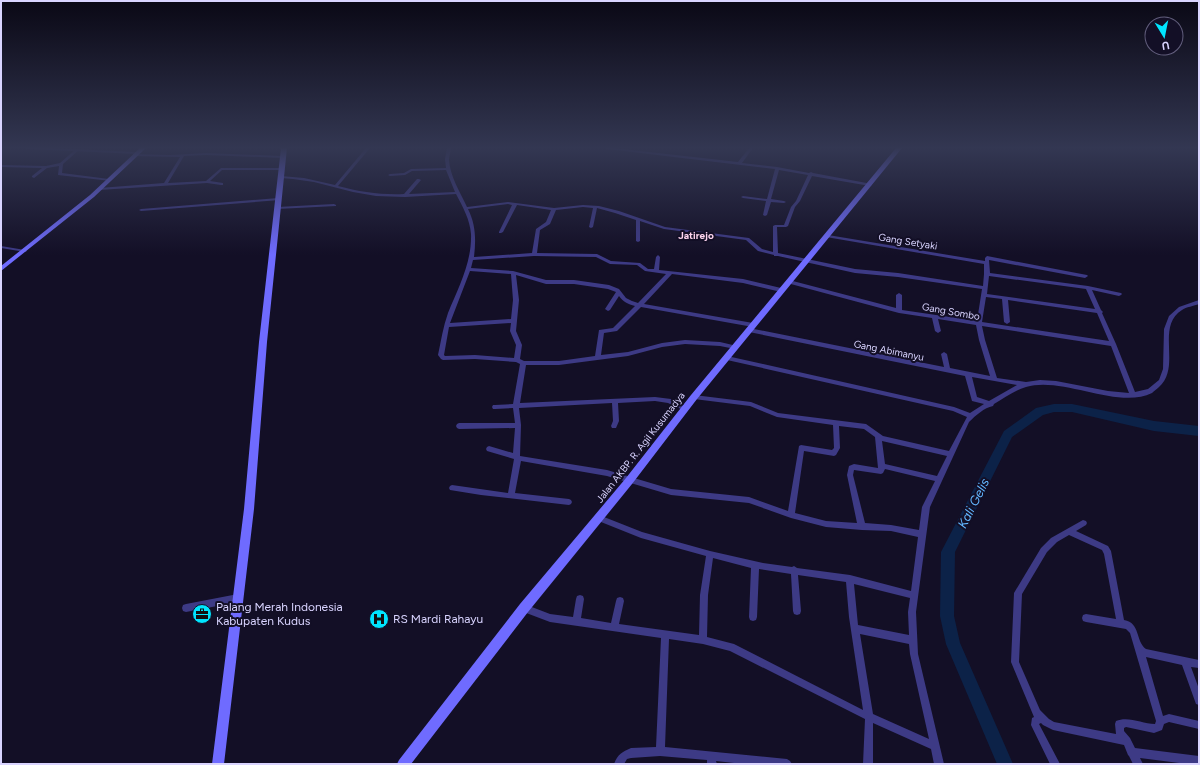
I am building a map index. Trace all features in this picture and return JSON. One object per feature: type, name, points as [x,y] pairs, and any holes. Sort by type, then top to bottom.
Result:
[{"type":"main road","points":[[1,269],[25,251],[105,184]]},
{"type":"main road","points":[[218,764],[249,509],[280,184]]},
{"type":"main road","name":"Jalan AKBP. R. Agil Kusumadya","points":[[403,764],[524,608],[629,481],[694,397],[781,290],[870,185]]},
{"type":"street","points":[[99,189],[183,184]]},
{"type":"street","points":[[328,184],[376,195],[406,196],[456,193]]},
{"type":"street","points":[[406,196],[416,184]]},
{"type":"street","points":[[453,184],[456,193],[466,208],[473,229],[471,259],[447,325],[442,355],[443,358],[470,357],[520,362],[551,363],[628,354],[662,345],[685,342],[715,343],[735,347]]},
{"type":"street","points":[[765,215],[773,184]]},
{"type":"street","points":[[776,255],[775,226],[786,226],[793,207],[798,201],[806,184]]},
{"type":"street","points":[[864,184],[870,185]]},
{"type":"street","points":[[743,197],[784,202]]},
{"type":"street","points":[[141,210],[278,203],[334,205]]},
{"type":"street","points":[[466,208],[515,204],[554,209],[595,207],[611,210],[670,230],[747,239],[760,250],[776,255],[860,272],[898,275],[985,288]]},
{"type":"street","points":[[501,232],[515,204]]},
{"type":"street","points":[[591,227],[595,207]]},
{"type":"street","points":[[534,254],[538,229],[548,224],[554,209]]},
{"type":"street","points":[[638,220],[638,241]]},
{"type":"street","name":"Gang Setyaki","points":[[828,236],[986,263],[987,258],[1085,276]]},
{"type":"street","points":[[1,247],[25,251]]},
{"type":"street","points":[[471,259],[534,254],[597,256],[607,261],[634,264],[647,270],[743,281],[781,290]]},
{"type":"street","points":[[656,271],[658,258]]},
{"type":"street","points":[[986,263],[987,274],[980,325],[982,340],[994,379]]},
{"type":"street","name":"Gang Abimanyu","points":[[468,269],[514,273],[542,281],[574,282],[609,288],[619,292],[627,301],[639,304],[994,379],[1026,384],[1056,384],[1133,395]]},
{"type":"street","points":[[511,495],[518,458],[518,425],[516,407],[520,362],[519,345],[513,331],[516,300],[514,273]]},
{"type":"street","points":[[598,357],[601,331],[615,330],[670,273]]},
{"type":"street","points":[[987,274],[1088,288],[1119,294]]},
{"type":"street","name":"Gang Sombo","points":[[789,282],[900,311],[980,325],[1113,344]]},
{"type":"street","points":[[1088,288],[1100,312],[1133,395],[1150,391],[1162,382],[1167,366],[1166,335],[1168,321],[1179,308],[1188,304],[1199,302]]},
{"type":"street","points":[[608,309],[619,292]]},
{"type":"street","points":[[899,295],[900,311]]},
{"type":"street","points":[[984,295],[1100,312]]},
{"type":"street","points":[[1005,298],[1007,322]]},
{"type":"street","points":[[935,317],[938,331]]},
{"type":"street","points":[[447,325],[514,321]]},
{"type":"street","points":[[944,354],[947,370]]},
{"type":"street","points":[[727,358],[954,409],[970,416]]},
{"type":"street","points":[[968,374],[974,399],[991,404]]},
{"type":"street","points":[[939,764],[917,671],[912,640],[913,595],[926,507],[938,478],[970,416],[1026,384]]},
{"type":"street","points":[[694,397],[751,404],[772,413],[836,424],[866,427],[878,437],[950,454]]},
{"type":"street","points":[[495,407],[655,398],[669,401],[685,409]]},
{"type":"street","points":[[614,426],[616,421],[615,401]]},
{"type":"street","points":[[791,515],[801,448],[834,453],[837,448],[836,424]]},
{"type":"street","points":[[460,426],[518,425]]},
{"type":"street","points":[[862,527],[850,475],[851,468],[854,467],[881,471],[882,466],[878,437]]},
{"type":"street","points":[[489,449],[518,458],[607,473],[629,481],[672,492],[749,500],[791,515],[826,524],[891,528],[921,534]]},
{"type":"street","points":[[882,466],[938,478]]},
{"type":"street","points":[[452,488],[486,494],[511,495],[569,502]]},
{"type":"street","points":[[599,518],[641,535],[710,554],[755,565],[850,579],[913,595]]},
{"type":"street","points":[[1083,523],[1054,540],[1044,550],[1018,593],[1016,662],[1033,706],[1041,718],[1053,726],[1127,741]]},
{"type":"street","points":[[1069,531],[1105,548],[1108,553],[1122,624]]},
{"type":"street","points":[[703,640],[704,595],[710,554]]},
{"type":"street","points":[[754,617],[755,565]]},
{"type":"street","points":[[794,570],[797,611]]},
{"type":"street","points":[[850,579],[869,717],[868,764]]},
{"type":"street","points":[[186,608],[238,598]]},
{"type":"street","points":[[576,622],[580,599]]},
{"type":"street","points":[[614,627],[620,601]]},
{"type":"street","points":[[524,608],[550,618],[665,636],[703,640],[731,647],[869,717],[935,746]]},
{"type":"street","points":[[1086,618],[1128,625],[1132,629],[1160,721],[1159,727],[1154,729],[1126,723],[1119,724],[1120,733],[1127,741],[1138,764]]},
{"type":"street","points":[[856,629],[912,640]]},
{"type":"street","points":[[660,751],[665,636]]},
{"type":"street","points":[[1139,649],[1144,653],[1199,664]]},
{"type":"street","points":[[1185,661],[1199,701]]},
{"type":"street","points":[[1041,718],[1035,721],[1035,725],[1055,764]]},
{"type":"street","points":[[1160,721],[1169,718],[1199,725]]},
{"type":"street","points":[[619,764],[624,756],[631,753],[660,751],[712,760],[787,764]]},
{"type":"street","points":[[1131,752],[1199,761]]},
{"type":"waterway","name":"Kali Gelis","points":[[1005,764],[953,644],[947,616],[948,552],[1008,434],[1040,411],[1054,408],[1072,408],[1154,426],[1199,431]]},
{"type":"place","name":"Palang Merah Indonesia Kabupaten Kudus","points":[[202,614]]},
{"type":"place","name":"RS Mardi Rahayu","points":[[379,619]]},
{"type":"district","name":"Jatirejo","points":[[696,235]]}]
